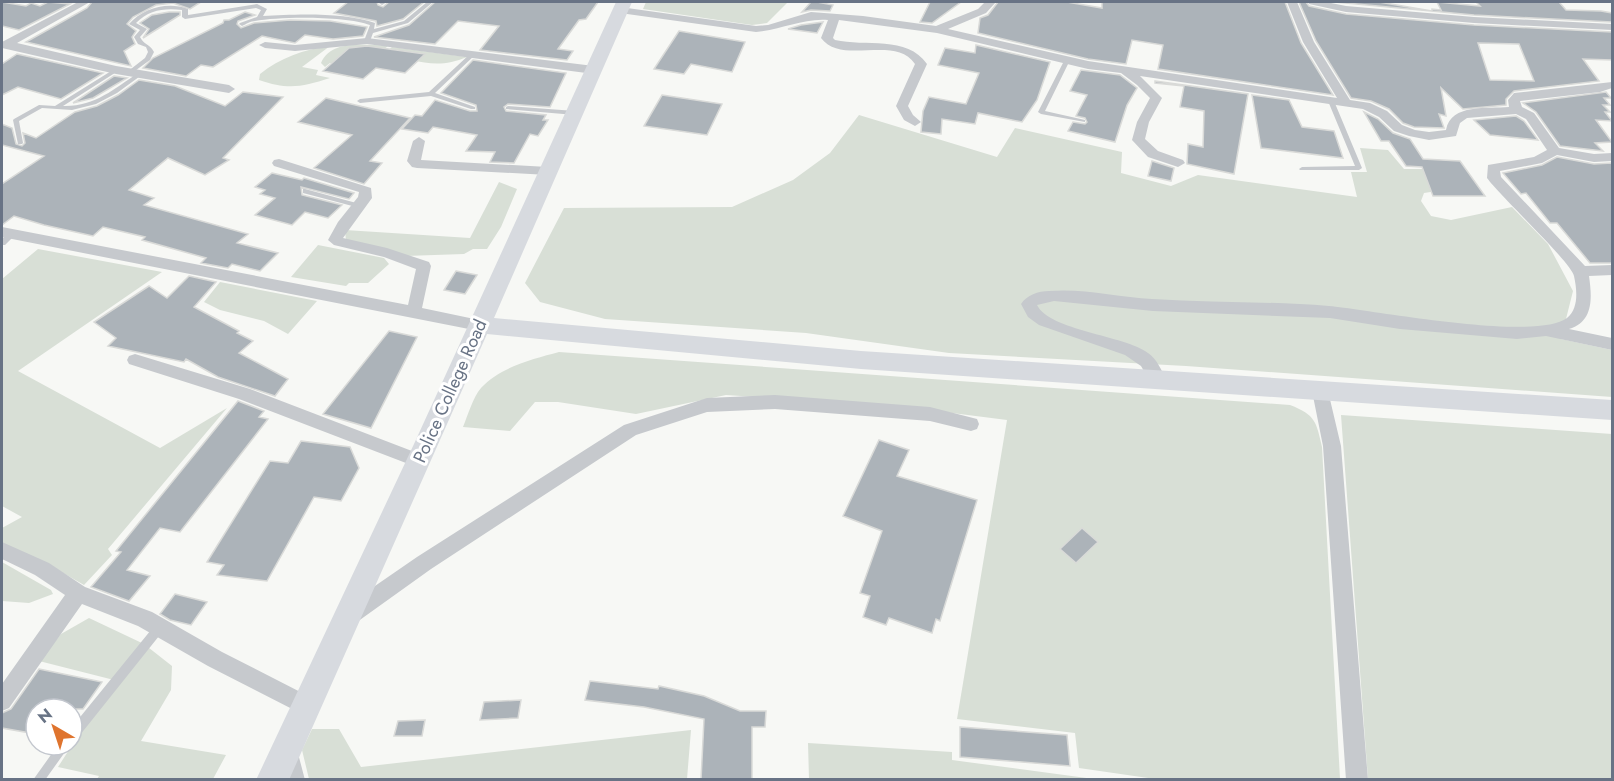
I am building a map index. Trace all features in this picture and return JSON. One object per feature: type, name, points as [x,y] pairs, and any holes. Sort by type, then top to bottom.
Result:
[{"type":"street","points":[[5,45],[85,2]]},
{"type":"street","points":[[938,30],[982,11],[991,2]]},
{"type":"street","points":[[1292,2],[1317,59],[1346,103]]},
{"type":"street","points":[[1313,2],[1346,9],[1474,20],[1612,27]]},
{"type":"street","points":[[622,6],[756,29],[770,28],[800,16],[835,17],[938,30],[1066,60],[1121,70],[1346,103],[1375,110],[1398,128],[1429,136],[1452,134],[1454,121],[1464,114],[1516,109],[1530,116],[1555,151]]},
{"type":"street","name":"Police College Road","points":[[272,780],[419,461],[622,6]]},
{"type":"street","points":[[835,17],[827,38],[831,43],[897,49],[913,53],[919,58],[921,64],[902,106],[908,117],[915,122]]},
{"type":"street","points":[[265,45],[295,48],[368,36],[473,54],[594,70]]},
{"type":"street","points":[[5,45],[116,70],[229,89]]},
{"type":"street","points":[[1121,70],[1140,81],[1156,98],[1143,122],[1138,140],[1152,154],[1178,163]]},
{"type":"street","points":[[1516,109],[1514,100],[1518,96],[1612,85]]},
{"type":"street","points":[[419,141],[414,161],[417,164],[548,171]]},
{"type":"street","points":[[1158,380],[1152,368],[1142,357],[1110,342],[1045,324],[1033,315],[1029,304],[1043,296],[1054,296],[1153,305],[1330,312],[1400,323],[1517,333],[1548,330],[1571,323],[1582,311],[1584,296],[1581,271],[1494,178],[1493,168],[1537,160],[1555,151],[1594,158],[1612,157]]},
{"type":"street","points":[[279,163],[366,191],[360,206],[343,225],[335,240],[339,243],[387,253],[424,266],[414,312]]},
{"type":"street","points":[[5,236],[479,325],[861,360],[1612,410]]},
{"type":"street","points":[[1581,271],[1612,270]]},
{"type":"street","points":[[1548,330],[1612,344]]},
{"type":"street","points":[[135,360],[243,394],[419,461]]},
{"type":"street","points":[[1320,391],[1332,446],[1357,780]]},
{"type":"street","points":[[347,617],[424,563],[630,430],[707,405],[775,402],[930,414],[971,424]]},
{"type":"street","points":[[2,550],[42,568],[78,593],[145,619],[306,706]]},
{"type":"street","points":[[2,701],[78,593]]},
{"type":"street","points":[[286,750],[294,780]]},
{"type":"lane","points":[[368,36],[405,22],[430,2]]},
{"type":"lane","points":[[20,143],[16,120],[40,106],[90,107],[135,73],[148,59],[151,52],[148,46],[140,44],[137,37],[144,29],[132,24],[154,8],[185,9],[185,17],[256,6],[264,9],[259,19]]},
{"type":"lane","points":[[242,24],[259,19],[332,17],[359,19],[373,24],[368,36]]},
{"type":"lane","points":[[431,94],[473,54]]},
{"type":"lane","points":[[1066,60],[1041,112],[1083,121]]},
{"type":"lane","points":[[56,108],[116,70]]},
{"type":"lane","points":[[360,101],[431,94],[473,108]]},
{"type":"lane","points":[[1302,170],[1359,168],[1331,101]]},
{"type":"lane","points":[[508,108],[574,112]]},
{"type":"lane","points":[[305,191],[360,206]]},
{"type":"lane","points":[[84,721],[160,628]]},
{"type":"lane","points":[[38,780],[56,757]]},
{"type":"shaded area","points":[[646,2],[788,2],[767,23],[752,25],[643,9]]},
{"type":"shaded area","points":[[352,45],[388,46],[349,77],[339,74],[348,66],[330,63],[325,67],[321,63],[325,56],[337,48]]},
{"type":"shaded area","points":[[330,46],[302,67],[318,70],[316,75],[330,78],[295,86],[278,85],[259,80],[260,74],[284,59],[311,49]]},
{"type":"shaded area","points":[[392,47],[467,57],[446,63],[426,63],[386,52]]},
{"type":"shaded area","points":[[859,115],[997,157],[1015,128],[1122,152],[1121,173],[1171,186],[1198,175],[1357,197],[1351,172],[1367,172],[1360,148],[1388,150],[1404,169],[1423,169],[1437,191],[1424,193],[1421,201],[1431,216],[1451,220],[1512,207],[1548,244],[1573,291],[1561,339],[1612,350],[1612,397],[1186,366],[949,353],[806,333],[605,319],[540,302],[525,283],[564,208],[732,207],[793,180],[830,153]]},
{"type":"shaded area","points":[[499,182],[517,189],[501,227],[487,249],[473,249],[464,254],[405,256],[346,241],[345,230],[470,238]]},
{"type":"shaded area","points":[[318,245],[384,258],[389,264],[368,283],[349,283],[346,286],[291,277]]},
{"type":"shaded area","points":[[38,249],[162,272],[18,371],[160,448],[227,408],[108,549],[112,555],[84,585],[44,562],[2,544],[2,528],[22,517],[2,506],[2,279]]},
{"type":"shaded area","points":[[220,282],[317,301],[288,334],[264,321],[220,310],[204,302]]},
{"type":"shaded area","points":[[559,352],[1290,405],[1305,412],[1314,420],[1322,447],[1340,779],[1155,779],[1079,768],[1075,733],[957,719],[1007,420],[905,407],[726,395],[636,414],[558,402],[535,402],[510,431],[463,427],[476,396],[489,381],[507,369]]},
{"type":"shaded area","points":[[1341,415],[1612,434],[1612,779],[1368,779]]},
{"type":"shaded area","points":[[2,562],[51,590],[53,594],[29,603],[2,601]]},
{"type":"shaded area","points":[[89,618],[144,644],[172,666],[171,690],[141,741],[226,755],[213,779],[97,779],[99,776],[58,767],[64,757],[84,757],[84,727],[114,680],[39,661],[61,634]]},
{"type":"shaded area","points":[[312,729],[339,729],[361,767],[691,730],[687,779],[309,779],[302,750]]},
{"type":"shaded area","points":[[808,743],[952,752],[952,760],[1094,779],[809,779]]},
{"type":"building","points":[[2,2],[26,6],[31,3],[40,6],[48,2],[70,4],[19,30],[2,26]]},
{"type":"building","points":[[92,2],[201,2],[190,9],[173,3],[156,5],[133,17],[127,24],[136,31],[132,37],[135,44],[124,51],[131,66],[26,42],[87,8]]},
{"type":"building","points":[[348,2],[377,2],[383,7],[389,2],[424,2],[403,19],[377,26],[376,21],[334,13]]},
{"type":"building","points":[[435,2],[598,2],[586,19],[579,20],[558,49],[573,51],[567,60],[480,50],[499,26],[458,21],[435,44],[374,37],[409,25]]},
{"type":"building","points":[[811,2],[833,5],[830,11],[802,12]]},
{"type":"building","points":[[930,2],[961,2],[932,23],[920,22]]},
{"type":"building","points":[[998,2],[1067,2],[1102,8],[1102,2],[1285,2],[1301,43],[1333,95],[1158,69],[1163,45],[1132,40],[1126,64],[1088,59],[978,33],[980,18],[988,15]]},
{"type":"building","points":[[1299,2],[1346,14],[1474,25],[1612,32],[1612,60],[1583,59],[1599,81],[1514,91],[1506,99],[1506,105],[1463,109],[1441,88],[1446,116],[1439,114],[1444,128],[1414,127],[1403,123],[1389,109],[1371,101],[1351,98],[1316,41]],"holes":[[[1478,43],[1519,44],[1534,81],[1490,80]]]},
{"type":"building","points":[[1335,2],[1379,2],[1432,11],[1432,9],[1441,10],[1437,2],[1480,6],[1476,2],[1559,2],[1566,10],[1612,13],[1612,22],[1474,15]]},
{"type":"building","points":[[180,12],[180,15],[143,38],[149,29],[140,23],[152,15]]},
{"type":"building","points":[[245,12],[255,15],[238,21],[237,24],[241,28],[254,23],[290,20],[330,21],[367,27],[363,36],[333,39],[305,35],[295,43],[262,36],[213,67],[201,65],[186,76],[143,68],[153,58],[223,23],[224,20]]},
{"type":"building","points":[[823,22],[817,33],[788,29],[801,25]]},
{"type":"building","points":[[679,31],[745,42],[732,72],[691,64],[684,74],[654,69]]},
{"type":"building","points":[[976,45],[1050,62],[1037,100],[1022,122],[978,113],[975,124],[942,119],[941,134],[921,132],[923,111],[929,97],[966,104],[979,73],[938,65],[945,48],[975,53]]},
{"type":"building","points":[[367,46],[425,54],[405,73],[376,68],[363,79],[323,71],[349,48]]},
{"type":"building","points":[[17,54],[103,73],[61,99],[18,87],[2,95],[2,64]]},
{"type":"building","points":[[473,60],[566,73],[550,107],[508,104],[504,107],[506,111],[546,115],[543,120],[548,120],[538,136],[530,134],[514,163],[490,162],[495,152],[466,151],[477,135],[433,127],[428,133],[402,129],[415,115],[422,116],[435,100],[477,111],[476,105],[441,93]]},
{"type":"building","points":[[1081,70],[1120,75],[1137,88],[1127,105],[1115,142],[1068,131],[1073,122],[1085,124],[1087,122],[1085,118],[1076,116],[1087,95],[1070,91]]},
{"type":"building","points":[[114,76],[127,78],[93,98],[73,103]]},
{"type":"building","points":[[139,80],[175,86],[225,106],[243,92],[283,97],[223,158],[229,160],[205,175],[168,158],[129,190],[154,198],[144,205],[248,234],[237,243],[278,253],[260,271],[232,264],[228,268],[201,263],[206,258],[142,240],[145,237],[103,227],[93,236],[14,216],[2,225],[2,184],[44,156],[2,145],[2,124],[12,128],[16,144],[22,146],[25,143],[23,133],[36,138],[75,112],[97,106]]},
{"type":"building","points":[[1155,81],[1248,94],[1234,174],[1187,164],[1188,144],[1203,147],[1204,111],[1180,107],[1184,86],[1155,83]]},
{"type":"building","points":[[1606,92],[1611,98],[1604,98],[1610,105],[1603,105],[1610,112],[1605,112],[1612,121],[1596,120],[1612,142],[1595,143],[1603,151],[1560,146],[1536,112],[1523,103]]},
{"type":"building","points":[[662,95],[722,104],[707,135],[644,126]]},
{"type":"building","points":[[1252,95],[1289,100],[1302,127],[1334,131],[1343,158],[1261,148]]},
{"type":"building","points":[[326,98],[410,118],[370,161],[382,163],[364,184],[314,168],[352,135],[298,122]]},
{"type":"building","points":[[1364,112],[1378,119],[1393,133],[1410,139],[1423,159],[1460,161],[1485,196],[1433,196],[1422,167],[1406,166],[1389,141],[1381,141]]},
{"type":"building","points":[[1516,116],[1524,121],[1538,140],[1490,135],[1474,120]]},
{"type":"building","points":[[1557,157],[1594,164],[1612,163],[1612,263],[1590,263],[1557,223],[1550,223],[1526,193],[1521,194],[1503,173],[1542,165]]},
{"type":"building","points":[[1152,161],[1174,168],[1171,181],[1148,176]]},
{"type":"building","points":[[272,173],[302,180],[304,178],[354,193],[349,199],[301,187],[302,195],[342,205],[328,218],[305,212],[292,225],[255,215],[275,198],[260,194],[265,190],[255,187]]},
{"type":"building","points":[[456,271],[477,275],[465,294],[444,290]]},
{"type":"building","points":[[189,276],[216,282],[194,307],[253,341],[239,353],[288,379],[275,396],[218,377],[186,359],[184,362],[108,346],[116,338],[94,322],[149,286],[167,298]]},
{"type":"building","points":[[389,331],[417,337],[371,428],[323,414]]},
{"type":"building","points":[[238,401],[264,411],[259,417],[268,419],[180,532],[160,528],[127,570],[150,576],[129,601],[91,587],[121,552],[116,551]]},
{"type":"building","points":[[879,440],[909,450],[897,476],[977,500],[940,621],[936,619],[932,633],[889,618],[886,625],[863,617],[870,596],[860,593],[882,531],[843,516]]},
{"type":"building","points":[[301,441],[350,447],[359,468],[341,501],[314,497],[267,581],[217,575],[224,565],[207,562],[270,461],[288,463]]},
{"type":"building","points":[[1082,528],[1098,542],[1076,563],[1060,549]]},
{"type":"building","points":[[175,594],[207,602],[191,625],[170,620],[160,614]]},
{"type":"building","points":[[39,669],[102,682],[84,708],[84,697],[24,697],[24,732],[2,728],[2,713],[11,709]]},
{"type":"building","points":[[590,681],[658,689],[659,686],[704,696],[740,711],[766,711],[765,727],[752,727],[752,780],[701,780],[704,719],[644,707],[585,700]]},
{"type":"building","points":[[521,700],[518,718],[480,720],[484,702]]},
{"type":"building","points":[[425,720],[422,736],[394,736],[398,721]]},
{"type":"building","points":[[960,727],[1067,735],[1070,766],[960,757]]}]
